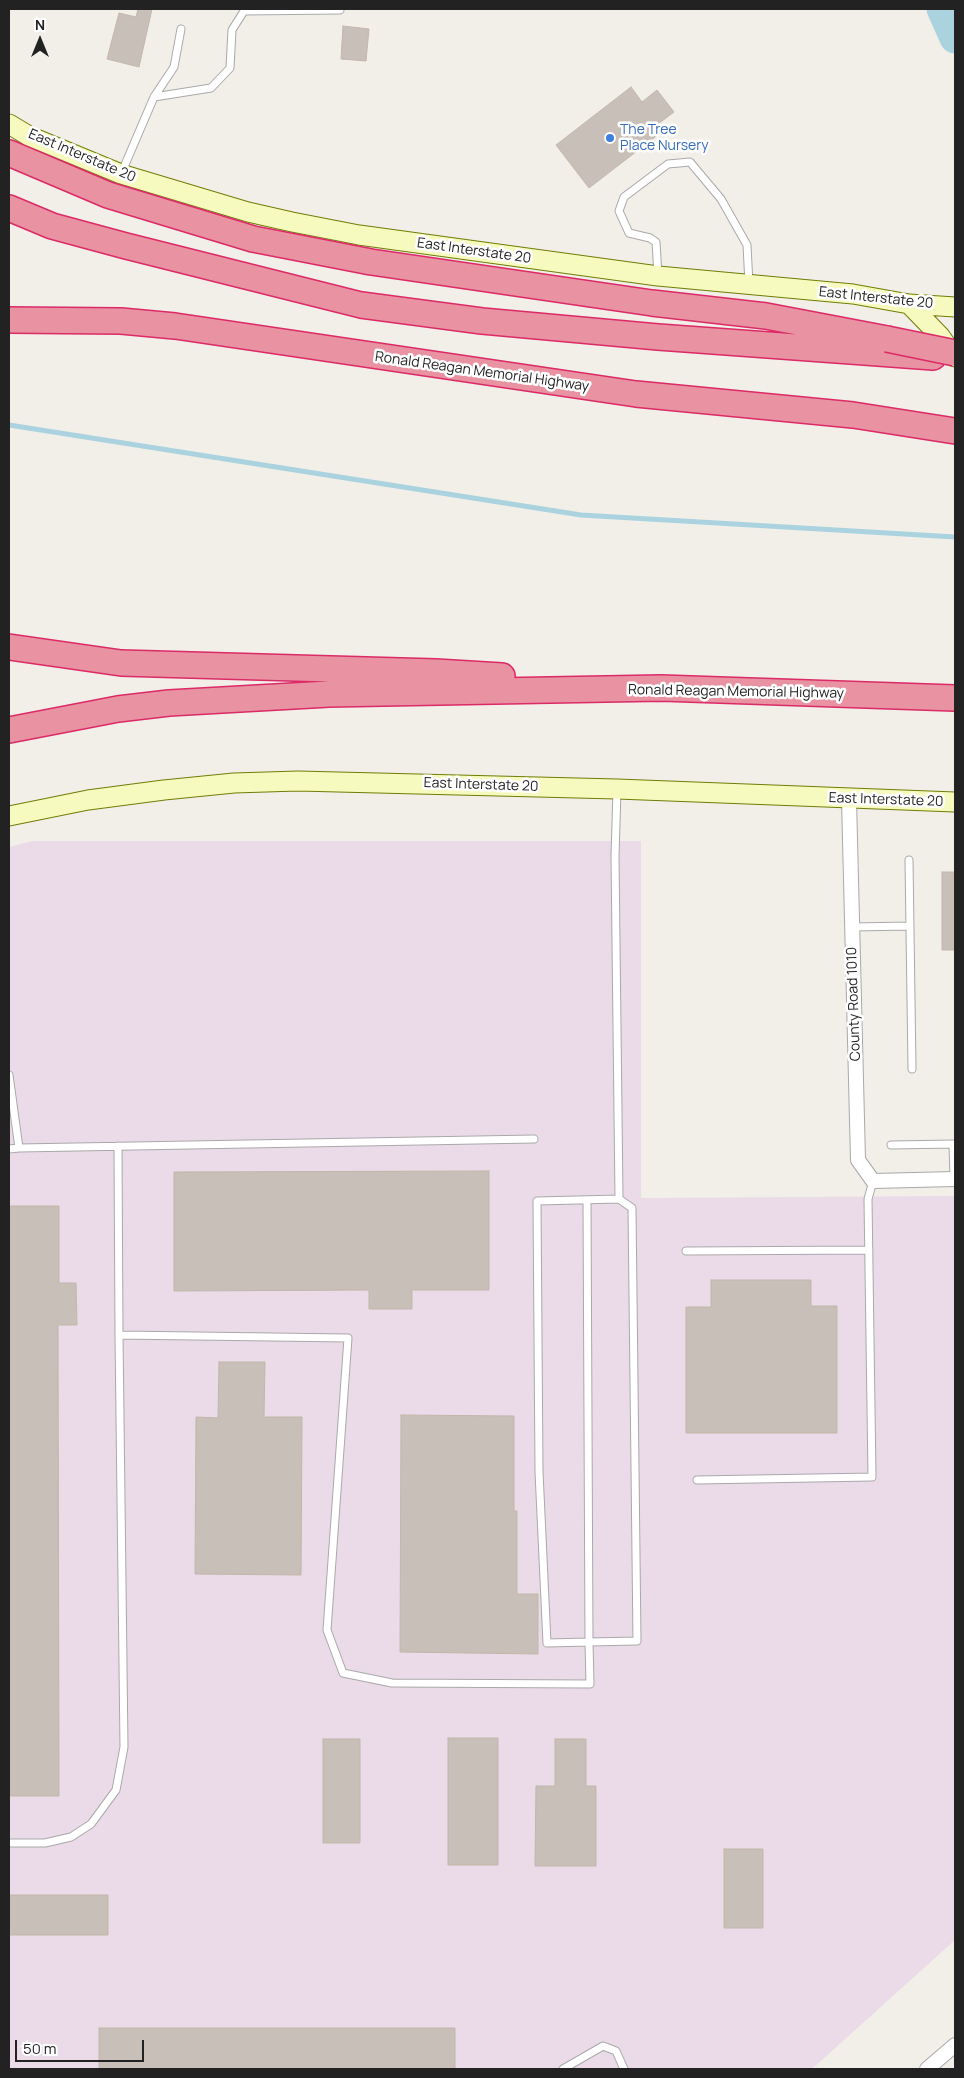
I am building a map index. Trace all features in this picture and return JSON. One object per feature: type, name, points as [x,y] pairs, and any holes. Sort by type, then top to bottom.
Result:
[{"type":"highway","points":[[9,153],[108,195],[253,239],[371,262],[586,294],[766,316],[886,346],[955,359]]},
{"type":"highway","points":[[9,208],[52,226],[361,305],[521,325],[658,338],[886,346],[955,353]]},
{"type":"highway","name":"Ronald Reagan Memorial Highway","points":[[9,320],[121,321],[175,326],[636,394],[878,420],[955,431]]},
{"type":"highway","points":[[9,647],[121,662],[436,672],[661,688]]},
{"type":"highway","name":"Ronald Reagan Memorial Highway","points":[[9,730],[118,709],[169,703],[243,698],[661,688],[955,698]]},
{"type":"main road","name":"East Interstate 20","points":[[9,124],[29,136],[121,174],[248,212],[340,231],[658,276],[749,286],[853,294],[909,304],[955,307]]},
{"type":"main road","points":[[909,304],[940,336],[955,359]]},
{"type":"main road","name":"East Interstate 20","points":[[9,816],[88,800],[234,783],[325,781],[617,789],[955,802]]},
{"type":"street","name":"County Road 1010","points":[[849,798],[858,1160],[873,1181]]},
{"type":"street","points":[[873,1181],[954,1179]]},
{"type":"street","points":[[927,2069],[955,2045]]},
{"type":"lane","points":[[154,97],[211,88],[230,68],[232,30],[244,11],[340,10]]},
{"type":"lane","points":[[121,174],[154,97],[174,67],[181,29]]},
{"type":"lane","points":[[658,276],[656,242],[650,238],[629,233],[619,211],[624,197],[668,164],[690,162],[721,199],[747,245],[749,286]]},
{"type":"lane","points":[[617,789],[615,856],[619,1199]]},
{"type":"lane","points":[[909,860],[912,1069]]},
{"type":"lane","points":[[852,927],[910,926]]},
{"type":"lane","points":[[9,1075],[19,1148]]},
{"type":"lane","points":[[9,1149],[534,1139]]},
{"type":"lane","points":[[891,1145],[954,1144],[954,1179]]},
{"type":"lane","points":[[9,1843],[45,1843],[71,1837],[91,1824],[116,1790],[124,1747],[118,1146]]},
{"type":"lane","points":[[696,1480],[872,1477],[868,1199],[873,1181]]},
{"type":"lane","points":[[619,1199],[632,1208],[637,1641],[547,1643],[539,1472],[537,1201],[587,1200],[619,1199]]},
{"type":"lane","points":[[120,1335],[348,1338],[327,1630],[343,1673],[392,1683],[590,1684],[587,1200]]},
{"type":"lane","points":[[686,1251],[869,1250]]},
{"type":"lane","points":[[564,2069],[603,2046],[616,2050],[624,2069]]},
{"type":"shaded area","points":[[33,841],[641,841],[641,1198],[955,1196],[955,1940],[812,2069],[9,2069],[9,847]]},
{"type":"building","points":[[138,9],[152,9],[139,67],[107,59],[119,13],[136,17]]},
{"type":"building","points":[[343,26],[369,29],[366,61],[341,59]]},
{"type":"building","name":"The Tree Place Nursery","points":[[631,87],[642,102],[657,90],[674,112],[658,124],[663,131],[589,188],[556,145]]},
{"type":"building","points":[[942,872],[955,872],[955,950],[942,950]]},
{"type":"building","points":[[489,1171],[489,1290],[412,1290],[412,1309],[369,1309],[369,1290],[174,1291],[174,1172]]},
{"type":"building","points":[[9,1206],[59,1206],[59,1283],[76,1283],[77,1325],[58,1325],[59,1796],[9,1796]]},
{"type":"building","points":[[711,1280],[811,1280],[811,1306],[837,1306],[837,1433],[686,1433],[686,1307],[711,1307]]},
{"type":"building","points":[[219,1362],[265,1362],[264,1417],[302,1417],[301,1575],[195,1574],[196,1417],[218,1418]]},
{"type":"building","points":[[401,1415],[514,1416],[514,1511],[517,1511],[517,1594],[538,1594],[538,1654],[400,1652]]},
{"type":"building","points":[[448,1738],[498,1738],[498,1865],[448,1865]]},
{"type":"building","points":[[323,1739],[360,1739],[360,1843],[323,1843]]},
{"type":"building","points":[[555,1739],[586,1739],[586,1786],[596,1786],[596,1866],[535,1866],[536,1786],[555,1786]]},
{"type":"building","points":[[724,1849],[763,1849],[763,1928],[724,1928]]},
{"type":"building","points":[[9,1895],[108,1895],[108,1935],[9,1935]]},
{"type":"building","points":[[99,2028],[455,2028],[455,2069],[99,2069]]},
{"type":"waterway","points":[[942,9],[955,38]]},
{"type":"waterway","points":[[9,425],[581,515],[955,537]]},
{"type":"place","name":"The Tree Place Nursery","points":[[610,138]]}]
